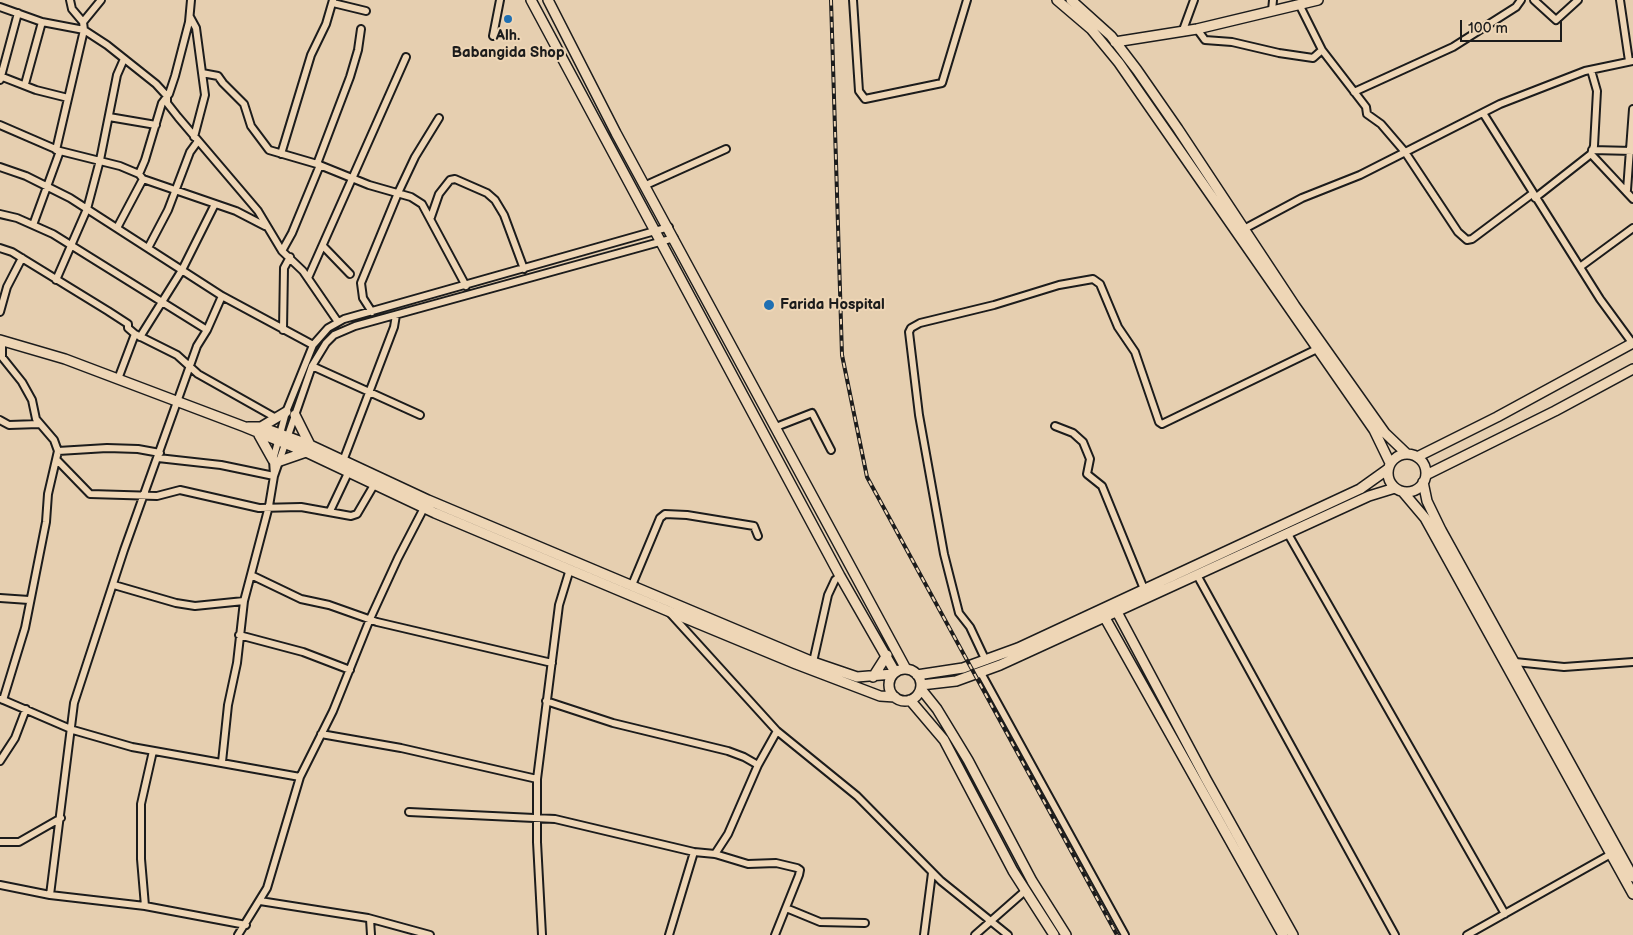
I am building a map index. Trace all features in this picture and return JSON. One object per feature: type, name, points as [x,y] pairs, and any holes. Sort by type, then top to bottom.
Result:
[{"type":"street","points":[[34,225],[58,150],[84,30],[83,22],[72,9],[70,1],[63,0]]},
{"type":"street","points":[[83,22],[101,0]]},
{"type":"street","points":[[117,228],[141,177],[162,103],[175,76],[190,16],[191,0]]},
{"type":"street","points":[[493,36],[500,0]]},
{"type":"street","points":[[531,0],[840,576],[887,655],[894,673],[889,686],[895,697]]},
{"type":"street","points":[[548,0],[616,133],[669,227],[906,669],[917,675],[963,668],[986,661],[1360,489],[1389,466],[1398,456],[1407,454]]},
{"type":"street","points":[[853,0],[859,91],[865,98],[942,83],[967,0]]},
{"type":"street","points":[[1057,0],[1091,28],[1119,63],[1155,118],[1374,430],[1389,466],[1388,478],[1425,518],[1633,894]]},
{"type":"street","points":[[1071,0],[1115,42],[1164,108],[1295,306],[1385,433],[1407,454],[1417,457],[1422,462],[1425,479],[1424,495],[1441,530],[1633,877]]},
{"type":"street","points":[[1182,30],[1194,0]]},
{"type":"street","points":[[1272,10],[1273,0]]},
{"type":"street","points":[[1115,42],[1197,29],[1318,0]]},
{"type":"street","points":[[1354,92],[1453,47],[1516,8],[1521,0]]},
{"type":"street","points":[[1534,0],[1556,20],[1578,0]]},
{"type":"street","points":[[1244,229],[1302,198],[1360,175],[1500,104],[1591,70],[1631,61],[1620,0]]},
{"type":"street","points":[[282,154],[311,55],[326,24],[332,4],[366,11]]},
{"type":"street","points":[[1299,4],[1322,50],[1366,107],[1367,114],[1381,124],[1405,152],[1458,232],[1467,240],[1472,239],[1534,196],[1592,152],[1631,151]]},
{"type":"street","points":[[0,7],[42,22],[84,30],[156,84],[167,96],[167,103],[258,211],[282,251],[290,257],[308,278],[338,322]]},
{"type":"street","points":[[0,80],[18,13]]},
{"type":"street","points":[[148,248],[168,210],[174,190],[196,139],[205,95],[196,28],[190,16]]},
{"type":"street","points":[[25,84],[42,22]]},
{"type":"street","points":[[282,251],[292,233],[319,165],[350,76],[358,50],[361,29]]},
{"type":"street","points":[[1197,29],[1205,40],[1232,42],[1279,54],[1313,58],[1322,50]]},
{"type":"street","points":[[308,278],[406,57]]},
{"type":"street","points":[[56,280],[86,209],[100,160],[117,75],[124,59]]},
{"type":"street","points":[[1591,70],[1597,91],[1592,152],[1633,199]]},
{"type":"street","points":[[202,73],[218,76],[246,108],[251,126],[266,148],[411,197],[422,204],[431,217],[466,286]]},
{"type":"street","points":[[0,76],[25,84],[36,90],[68,98]]},
{"type":"street","points":[[1627,190],[1633,109]]},
{"type":"street","points":[[1417,457],[1498,417],[1633,343],[1580,267],[1483,113]]},
{"type":"street","points":[[108,117],[156,125]]},
{"type":"street","points":[[372,312],[363,298],[361,284],[398,193],[415,157],[439,118]]},
{"type":"street","points":[[0,125],[58,150],[100,160],[174,190],[236,211],[266,226]]},
{"type":"street","points":[[646,185],[726,149]]},
{"type":"street","points":[[0,167],[47,186],[117,228],[222,296],[313,345]]},
{"type":"street","points":[[431,217],[439,194],[450,180],[455,179],[487,193],[495,200],[504,215],[524,269]]},
{"type":"street","points":[[118,379],[137,335],[163,303],[215,204]]},
{"type":"street","points":[[0,214],[34,225],[53,234],[69,246],[207,330]]},
{"type":"street","points":[[222,762],[228,705],[237,663],[244,601],[269,506],[276,461],[313,345],[328,328],[338,322],[669,227]]},
{"type":"street","points":[[1580,267],[1633,228]]},
{"type":"street","points":[[260,431],[276,418],[291,413],[320,350],[334,335],[355,326],[674,238]]},
{"type":"street","points":[[323,246],[350,274]]},
{"type":"street","points":[[0,248],[22,258],[128,324],[128,328],[137,335],[177,355],[198,374],[276,418]]},
{"type":"street","points":[[283,330],[284,268],[290,257]]},
{"type":"street","points":[[0,312],[8,287],[22,258]]},
{"type":"street","points":[[986,661],[970,627],[959,614],[944,554],[919,414],[909,332],[911,328],[920,323],[994,305],[1059,285],[1093,279],[1100,284],[1118,327],[1135,352],[1159,422],[1162,424],[1236,390],[1317,349]]},
{"type":"street","points":[[0,284],[8,287]]},
{"type":"street","points":[[50,895],[74,703],[144,495],[197,346],[207,330],[222,296]]},
{"type":"street","points":[[343,461],[394,327],[396,315]]},
{"type":"street","points":[[300,777],[132,747],[72,730],[2,699],[25,628],[58,451],[54,440],[38,424],[29,394],[2,357],[1,340],[65,359],[245,428],[260,431],[343,461],[426,504],[570,569],[668,611],[880,696],[895,697],[904,701],[910,700],[915,698],[921,687]]},
{"type":"street","points":[[312,366],[420,415]]},
{"type":"street","points":[[921,687],[956,681],[981,673],[1369,496],[1399,490],[1415,490],[1425,479],[1633,369]]},
{"type":"street","points":[[291,413],[308,449],[348,473],[374,485],[632,585],[813,662],[857,677],[894,673],[906,669]]},
{"type":"street","points":[[776,427],[812,413],[831,450]]},
{"type":"street","points":[[0,420],[9,425],[38,424]]},
{"type":"street","points":[[1055,426],[1073,433],[1083,442],[1090,460],[1087,474],[1102,486],[1144,589]]},
{"type":"street","points":[[260,431],[276,461]]},
{"type":"street","points":[[58,451],[108,448],[138,449],[159,456],[220,464],[274,476]]},
{"type":"street","points":[[276,461],[308,449]]},
{"type":"street","points":[[57,460],[90,494],[157,496],[180,490],[259,508],[269,506],[330,511],[354,516],[374,485]]},
{"type":"street","points":[[330,511],[348,473]]},
{"type":"street","points":[[238,935],[246,925],[267,888],[276,864],[300,777],[322,734],[370,619],[426,504]]},
{"type":"street","points":[[632,585],[660,518],[665,514],[687,515],[754,526],[758,536]]},
{"type":"street","points":[[1288,534],[1505,914]]},
{"type":"street","points":[[542,935],[537,779],[559,605],[570,569]]},
{"type":"street","points":[[250,575],[301,598],[370,619],[552,662]]},
{"type":"street","points":[[1197,575],[1395,935]]},
{"type":"street","points":[[813,662],[828,595],[835,580],[840,576]]},
{"type":"street","points":[[114,585],[176,603],[195,606],[244,601]]},
{"type":"street","points":[[0,598],[29,600]]},
{"type":"street","points":[[668,611],[777,731],[857,796],[932,873],[1008,935]]},
{"type":"street","points":[[1117,612],[1206,779],[1294,935]]},
{"type":"street","points":[[1105,618],[1283,935]]},
{"type":"street","points":[[239,635],[303,652],[350,670]]},
{"type":"street","points":[[873,676],[887,655]]},
{"type":"street","points":[[1515,662],[1564,668],[1633,662]]},
{"type":"street","points":[[981,673],[1125,935]]},
{"type":"street","points":[[917,675],[921,687],[937,709],[968,760],[1032,882],[1066,935]]},
{"type":"street","points":[[910,700],[944,740],[1025,891],[1054,935]]},
{"type":"street","points":[[546,701],[614,723],[728,751],[758,765]]},
{"type":"street","points":[[0,761],[14,738],[26,709]]},
{"type":"street","points":[[715,854],[728,834],[758,765],[777,731]]},
{"type":"street","points":[[322,734],[401,748],[537,779]]},
{"type":"street","points":[[145,906],[141,860],[141,804],[153,751]]},
{"type":"street","points":[[409,812],[555,819],[694,852],[715,854],[748,864],[776,863],[799,869],[799,876],[775,935]]},
{"type":"street","points":[[0,842],[19,842],[60,818]]},
{"type":"street","points":[[669,935],[694,852]]},
{"type":"street","points":[[1467,935],[1611,854]]},
{"type":"street","points":[[924,935],[932,873]]},
{"type":"street","points":[[0,885],[50,895],[145,906],[246,925]]},
{"type":"street","points":[[975,935],[1025,891]]},
{"type":"street","points":[[260,901],[370,919],[429,935]]},
{"type":"street","points":[[786,908],[820,922],[865,923]]},
{"type":"street","points":[[370,919],[371,935]]},
{"type":"railway","points":[[831,0],[842,355],[867,477],[1117,935]]},
{"type":"place","name":"Alh. Babangida Shop","points":[[508,19]]},
{"type":"place","name":"Farida Hospital","points":[[769,305]]}]
